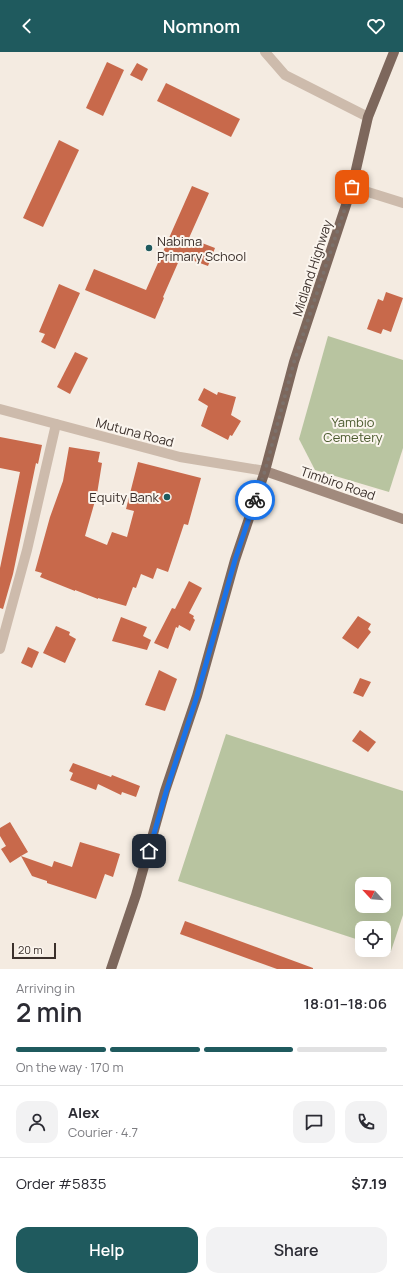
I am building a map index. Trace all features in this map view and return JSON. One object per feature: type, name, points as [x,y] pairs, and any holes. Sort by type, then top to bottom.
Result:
[{"type":"main road","name":"Midland Highway","points":[[111,969],[136,895],[166,792],[197,696],[235,560],[265,471],[294,362],[352,187],[368,117],[394,52]]},
{"type":"main road","name":"Timbiro Road","points":[[265,471],[403,519]]},
{"type":"street","points":[[266,52],[285,75],[368,117]]},
{"type":"street","points":[[352,187],[403,203]]},
{"type":"street","name":"Mutuna Road","points":[[0,410],[180,457],[265,471]]},
{"type":"street","points":[[0,649],[27,550],[56,424]]},
{"type":"green space","name":"Yambio Cemetery","points":[[328,336],[403,360],[403,448],[389,492],[315,470],[299,439]]},
{"type":"green space","points":[[226,734],[403,791],[403,915],[391,951],[391,921],[355,921],[355,939],[178,881]]},
{"type":"building","points":[[107,62],[124,70],[103,116],[86,108]]},
{"type":"building","points":[[137,63],[148,69],[142,81],[130,75]]},
{"type":"building","points":[[166,83],[240,119],[231,137],[157,101]]},
{"type":"building","points":[[59,140],[79,150],[43,227],[23,218]]},
{"type":"building","points":[[192,186],[209,193],[189,238],[215,248],[208,266],[181,256],[155,319],[85,290],[94,269],[146,290]]},
{"type":"building","points":[[59,284],[80,293],[55,349],[41,342],[45,334],[39,332]]},
{"type":"building","points":[[386,292],[403,298],[391,332],[383,329],[381,334],[367,329],[378,299],[383,301]]},
{"type":"building","points":[[75,352],[88,358],[70,394],[57,387]]},
{"type":"building","points":[[204,388],[217,395],[218,392],[236,397],[231,415],[241,421],[228,440],[201,426],[208,406],[198,400]]},
{"type":"building","points":[[0,437],[42,445],[38,464],[36,463],[13,574],[3,609],[0,608],[0,568],[20,472],[0,468]]},
{"type":"building","points":[[69,447],[100,452],[98,462],[102,463],[97,494],[85,536],[107,545],[112,532],[127,537],[134,511],[126,509],[138,462],[201,478],[188,525],[184,524],[168,572],[157,568],[153,579],[141,574],[136,588],[133,587],[126,606],[75,591],[40,577],[42,573],[35,571],[50,517],[63,481]]},
{"type":"building","points":[[189,581],[202,588],[189,613],[194,616],[193,618],[195,620],[190,631],[179,625],[178,628],[176,627],[168,649],[154,643],[172,608],[175,609]]},
{"type":"building","points":[[358,616],[371,624],[368,629],[371,632],[358,649],[342,638]]},
{"type":"building","points":[[121,617],[147,627],[143,636],[151,640],[147,650],[112,641]]},
{"type":"building","points":[[56,626],[70,632],[69,635],[76,639],[65,663],[43,653]]},
{"type":"building","points":[[28,647],[39,652],[32,668],[21,663]]},
{"type":"building","points":[[159,670],[177,679],[165,711],[145,705]]},
{"type":"building","points":[[360,678],[371,682],[363,697],[353,693]]},
{"type":"building","points":[[360,730],[376,742],[368,752],[352,741]]},
{"type":"building","points":[[73,763],[111,777],[112,775],[140,786],[136,797],[122,792],[121,795],[98,784],[96,790],[70,780],[73,773],[69,771]]},
{"type":"building","points":[[10,822],[28,852],[10,863],[1,849],[6,846],[0,836],[0,828]]},
{"type":"building","points":[[80,842],[120,854],[113,877],[105,874],[96,899],[47,883],[47,881],[32,876],[21,856],[52,867],[54,861],[72,867]]},
{"type":"building","points":[[185,921],[313,969],[277,969],[180,934]]},
{"type":"way so far","points":[[255,500],[265,471],[294,362],[352,187]]},
{"type":"place","name":"Nabima Primary School","points":[[149,248]]},
{"type":"place","name":"Equity Bank","points":[[167,497]]},
{"type":"route","points":[[149,851],[166,792],[197,696],[235,560],[255,500]]}]
